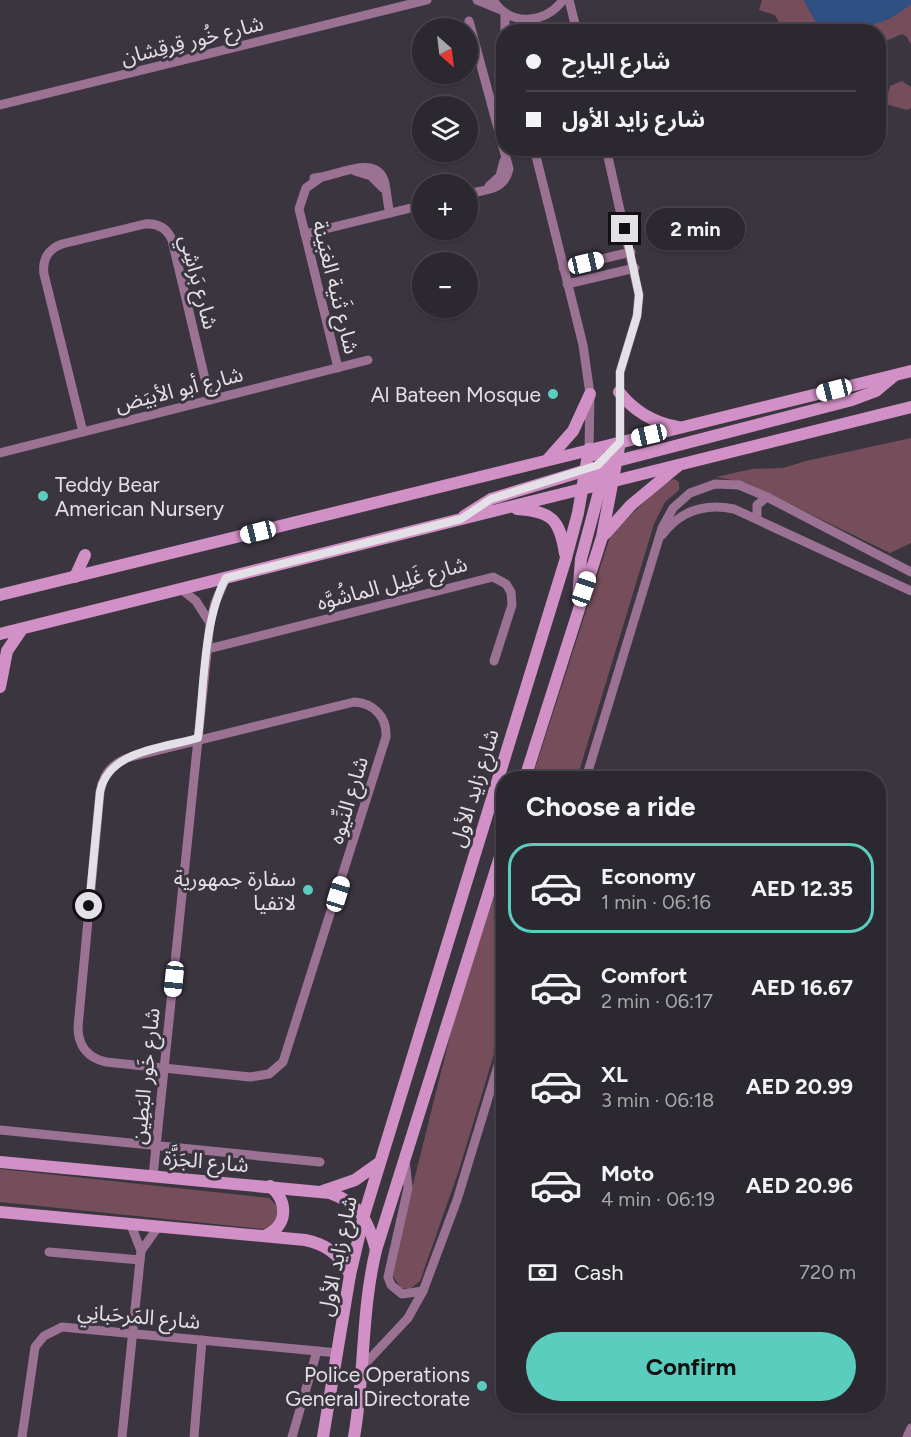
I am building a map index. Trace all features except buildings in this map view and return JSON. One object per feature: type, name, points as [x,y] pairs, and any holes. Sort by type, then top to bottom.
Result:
[{"type":"main road","points":[[3,593],[911,371]]},
{"type":"main road","points":[[461,519],[491,499],[617,461],[867,395],[895,375]]},
{"type":"main road","points":[[619,392],[631,405],[648,417],[682,427]]},
{"type":"main road","points":[[547,460],[569,437],[590,394]]},
{"type":"main road","points":[[0,634],[911,407]]},
{"type":"main road","points":[[579,606],[579,568],[617,461],[620,442]]},
{"type":"main road","points":[[583,489],[620,442]]},
{"type":"main road","points":[[527,771],[602,537],[608,483],[603,465],[589,449]]},
{"type":"main road","name":"شارع زايد الأول","points":[[500,771],[566,558],[583,489],[589,449]]},
{"type":"main road","points":[[602,537],[631,505],[683,462]]},
{"type":"main road","points":[[504,508],[537,511],[549,516],[561,531],[566,558]]},
{"type":"main road","points":[[75,577],[85,555]]},
{"type":"main road","points":[[0,687],[7,651],[22,629]]},
{"type":"main road","name":"شارع زايد الأول","points":[[323,1437],[350,1275],[364,1215],[496,784]]},
{"type":"main road","name":"شارع زايد الأول","points":[[354,1437],[363,1366],[365,1308],[376,1250],[496,869]]},
{"type":"main road","name":"شارع الجَزَّة","points":[[0,1162],[322,1191],[346,1199],[364,1215]]},
{"type":"main road","points":[[322,1191],[355,1180],[379,1163]]},
{"type":"main road","points":[[264,1236],[278,1227],[283,1216],[282,1200],[270,1186]]},
{"type":"main road","points":[[0,1212],[305,1240],[323,1245],[337,1255],[350,1275]]},
{"type":"main road","points":[[364,1215],[376,1250]]},
{"type":"street","name":"شارع خُور قِرقِشان","points":[[0,105],[427,0]]},
{"type":"street","points":[[477,0],[517,18],[535,19],[551,13],[563,0]]},
{"type":"street","points":[[493,0],[503,11],[504,24]]},
{"type":"street","points":[[569,0],[575,24]]},
{"type":"street","points":[[478,51],[496,112]]},
{"type":"street","points":[[478,191],[500,176],[503,156]]},
{"type":"street","name":"شارع زايد الأول","points":[[536,156],[583,345],[590,394],[589,449]]},
{"type":"street","points":[[608,156],[635,268],[639,306],[622,363],[619,392],[620,442]]},
{"type":"street","name":"شارع ثَنية الغبَينة","points":[[338,368],[295,200],[298,190],[305,182],[361,167],[375,170],[384,181],[390,213]]},
{"type":"street","points":[[304,234],[412,208]]},
{"type":"street","name":"شارع بَراشِي","points":[[83,432],[43,268],[48,253],[62,244],[145,224],[157,224],[166,230],[172,240],[210,400]]},
{"type":"street","points":[[563,268],[631,252]]},
{"type":"street","points":[[567,285],[635,268]]},
{"type":"street","name":"شارع أبو الأبيَض","points":[[0,453],[368,360]]},
{"type":"street","points":[[588,771],[659,540],[669,513],[683,498],[698,489],[715,484],[731,484],[767,496],[911,572]]},
{"type":"street","points":[[757,519],[756,505],[767,496]]},
{"type":"street","points":[[659,540],[677,520],[702,508],[726,507],[757,519],[911,591]]},
{"type":"street","name":"شارع غَلِيل الماشُوَّه","points":[[208,649],[493,577],[506,584],[512,601],[494,661]]},
{"type":"street","name":"شارع خَور البَطِين","points":[[153,1176],[210,623],[215,603],[226,578]]},
{"type":"street","points":[[181,589],[196,601],[210,623]]},
{"type":"street","name":"شارع النِّيوه","points":[[354,702],[366,704],[384,719],[386,731],[284,1062],[274,1071],[256,1077],[164,1067],[99,1061],[87,1053],[80,1041],[78,1027],[100,792],[106,774],[119,761],[198,738],[354,702]]},
{"type":"street","points":[[363,1366],[408,1318],[423,1291],[457,1200],[496,1072]]},
{"type":"street","points":[[0,1130],[320,1162]]},
{"type":"street","points":[[405,1158],[408,1188],[388,1277],[394,1289],[402,1294],[423,1291]]},
{"type":"street","points":[[122,1437],[140,1256],[131,1225]]},
{"type":"street","points":[[140,1256],[158,1227]]},
{"type":"street","points":[[49,1252],[140,1256]]},
{"type":"street","name":"شارع المَرحَبانِي","points":[[22,1437],[33,1354],[44,1335],[55,1329],[68,1327],[338,1353]]},
{"type":"street","points":[[194,1437],[202,1340]]},
{"type":"street","points":[[292,1437],[317,1351]]},
{"type":"street","points":[[907,1437],[911,1428]]},
{"type":"shaded area","points":[[762,0],[804,0],[816,22],[887,20],[911,4],[911,45],[907,37],[902,34],[886,41],[886,24],[780,24],[775,15],[759,10]]},
{"type":"shaded area","points":[[902,81],[911,87],[911,108],[907,110],[886,104],[890,86]]},
{"type":"shaded area","points":[[911,438],[911,543],[890,553],[747,483],[716,477],[752,469],[783,468]]},
{"type":"shaded area","points":[[674,479],[679,482],[679,490],[665,502],[654,524],[579,771],[534,771],[611,534],[663,484]]},
{"type":"shaded area","points":[[496,890],[496,1047],[459,1170],[420,1281],[410,1289],[401,1288],[391,1273],[454,1020]]},
{"type":"shaded area","points":[[0,1169],[269,1198],[280,1209],[273,1226],[264,1229],[0,1202]]},
{"type":"water","points":[[804,0],[911,0],[911,4],[900,12],[874,24],[816,22]]},
{"type":"place","name":"Al Bateen Mosque","points":[[553,394]]},
{"type":"place","name":"Teddy Bear American Nursery","points":[[43,496]]},
{"type":"place","name":"سفارة جمهورية لاتفيا","points":[[308,890]]},
{"type":"place","name":"Police Operations General Directorate","points":[[482,1386]]},
{"type":"route","points":[[89,906],[100,792],[106,774],[125,758],[198,738],[210,623],[221,586],[226,578],[461,519],[475,507],[491,499],[598,465],[620,442],[620,372],[639,306],[638,285],[625,229]]}]
